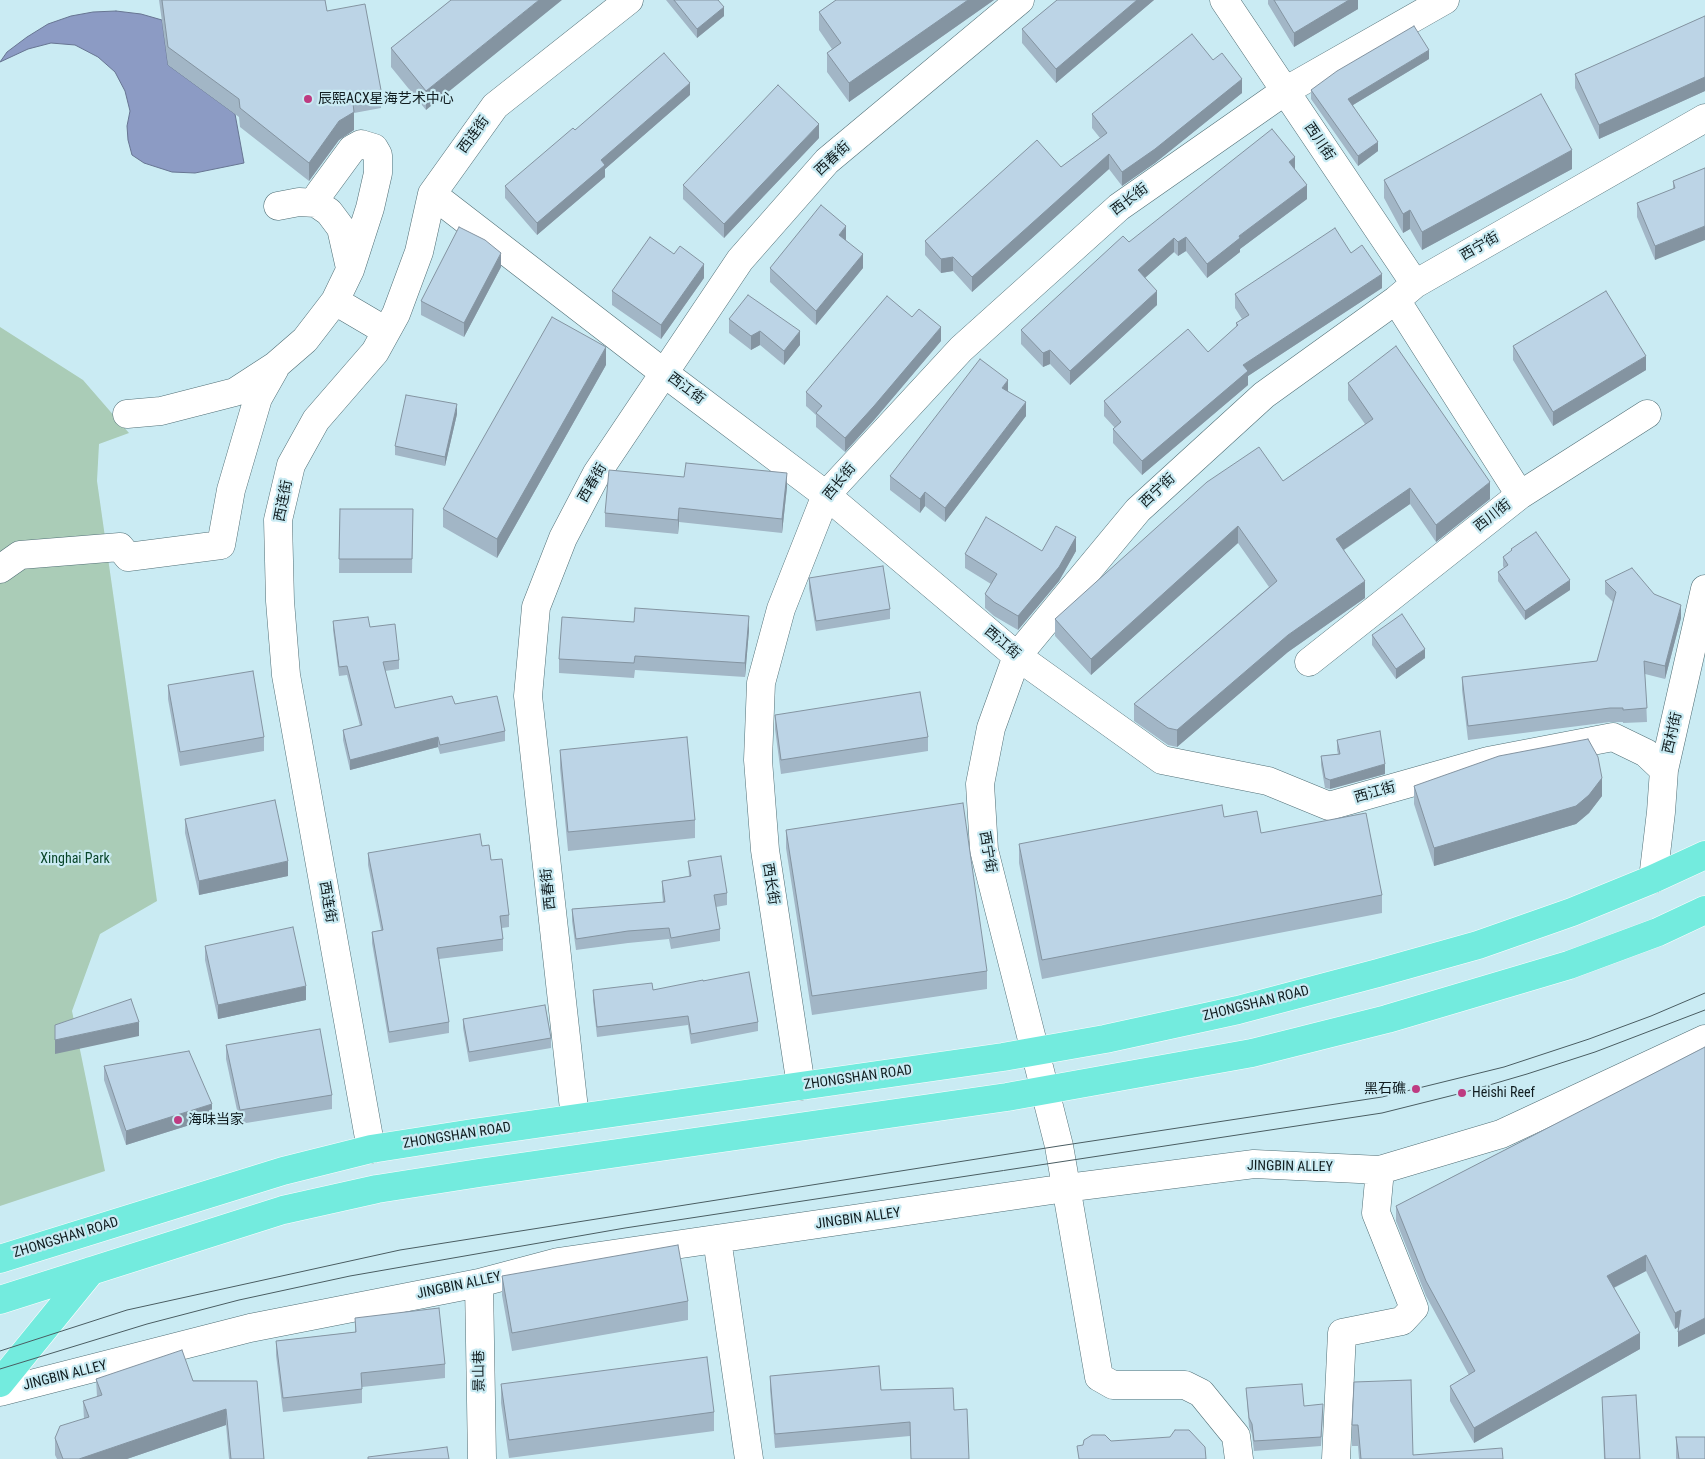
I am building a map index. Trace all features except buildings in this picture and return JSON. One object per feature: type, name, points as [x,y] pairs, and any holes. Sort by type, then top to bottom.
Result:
[{"type":"highway","name":"ZHONGSHAN ROAD","points":[[0,1259],[283,1171],[371,1149],[1036,1052],[1238,1010],[1478,945],[1572,912],[1653,879],[1705,855]]},
{"type":"highway","points":[[0,1300],[283,1210],[377,1190],[488,1171],[988,1100],[1252,1053],[1387,1019],[1569,965],[1658,932],[1705,910]]},
{"type":"highway","points":[[0,1383],[91,1271]]},
{"type":"street","name":"西连街","points":[[371,1149],[286,675],[280,601],[278,520],[291,465],[316,420],[375,352],[396,314],[419,252],[432,194],[495,106],[628,0]]},
{"type":"street","name":"西春街","points":[[575,1118],[528,696],[536,606],[563,538],[597,473],[740,260],[827,161],[1020,0]]},
{"type":"street","name":"西川街","points":[[1224,0],[1285,91],[1405,292],[1520,495],[1309,662]]},
{"type":"street","name":"西长街","points":[[801,1086],[765,850],[758,760],[761,683],[781,609],[826,494],[961,349],[1119,207],[1285,91],[1445,0]]},
{"type":"street","name":"西宁街","points":[[1239,1459],[1236,1436],[1201,1393],[1185,1385],[1113,1385],[1099,1377],[1059,1146],[984,850],[980,784],[990,728],[1017,656],[1138,510],[1264,395],[1405,292],[1705,118]]},
{"type":"street","points":[[127,414],[161,410],[235,392],[275,366],[305,340],[335,301],[350,270],[370,208],[378,173],[378,156],[374,148],[361,144],[352,149],[319,194],[316,203]]},
{"type":"street","name":"西江街","points":[[432,194],[664,373],[826,494],[1017,656],[1162,760],[1268,782],[1329,806],[1488,761],[1613,737],[1646,753],[1664,770]]},
{"type":"street","points":[[278,206],[299,202],[316,203],[329,212],[341,228],[350,270]]},
{"type":"street","points":[[335,301],[386,332]]},
{"type":"street","points":[[0,569],[20,555],[120,547],[128,557],[222,545],[231,490],[258,398],[275,366]]},
{"type":"street","points":[[1520,495],[1647,414]]},
{"type":"street","name":"西村街","points":[[1653,879],[1662,812],[1664,770],[1705,589]]},
{"type":"street","name":"JINGBIN ALLEY","points":[[0,1392],[250,1328],[479,1283],[558,1262],[1066,1188],[1254,1164],[1380,1170],[1500,1134],[1705,1039]]},
{"type":"street","points":[[1336,1459],[1342,1334],[1402,1321],[1414,1308],[1376,1213],[1380,1170]]},
{"type":"street","points":[[717,1239],[749,1459]]},
{"type":"street","name":"景山巷","points":[[479,1283],[482,1459]]},
{"type":"green space","name":"Xinghai Park","points":[[0,327],[83,380],[129,433],[99,444],[97,481],[157,901],[100,934],[72,1011],[105,1171],[0,1206]]},
{"type":"water","points":[[116,11],[141,14],[162,20],[168,65],[235,114],[244,163],[195,173],[172,172],[144,163],[132,155],[127,126],[130,111],[125,91],[115,72],[98,57],[75,45],[51,43],[28,49],[0,62],[7,52],[48,24],[71,16],[93,12]]},
{"type":"tram line","points":[[0,1351],[127,1310],[400,1250],[1382,1097],[1504,1067],[1589,1039],[1705,993]]},
{"type":"tram line","points":[[0,1369],[147,1324],[239,1300],[350,1276],[625,1228],[1382,1113],[1527,1074],[1595,1052],[1705,1010]]},
{"type":"place","name":"辰熙ACX星海艺术中心","points":[[308,99]]},
{"type":"place","name":"黑石礁","points":[[1416,1089]]},
{"type":"place","name":"Heishi Reef","points":[[1462,1093]]},
{"type":"place","name":"海味当家","points":[[178,1120]]}]
